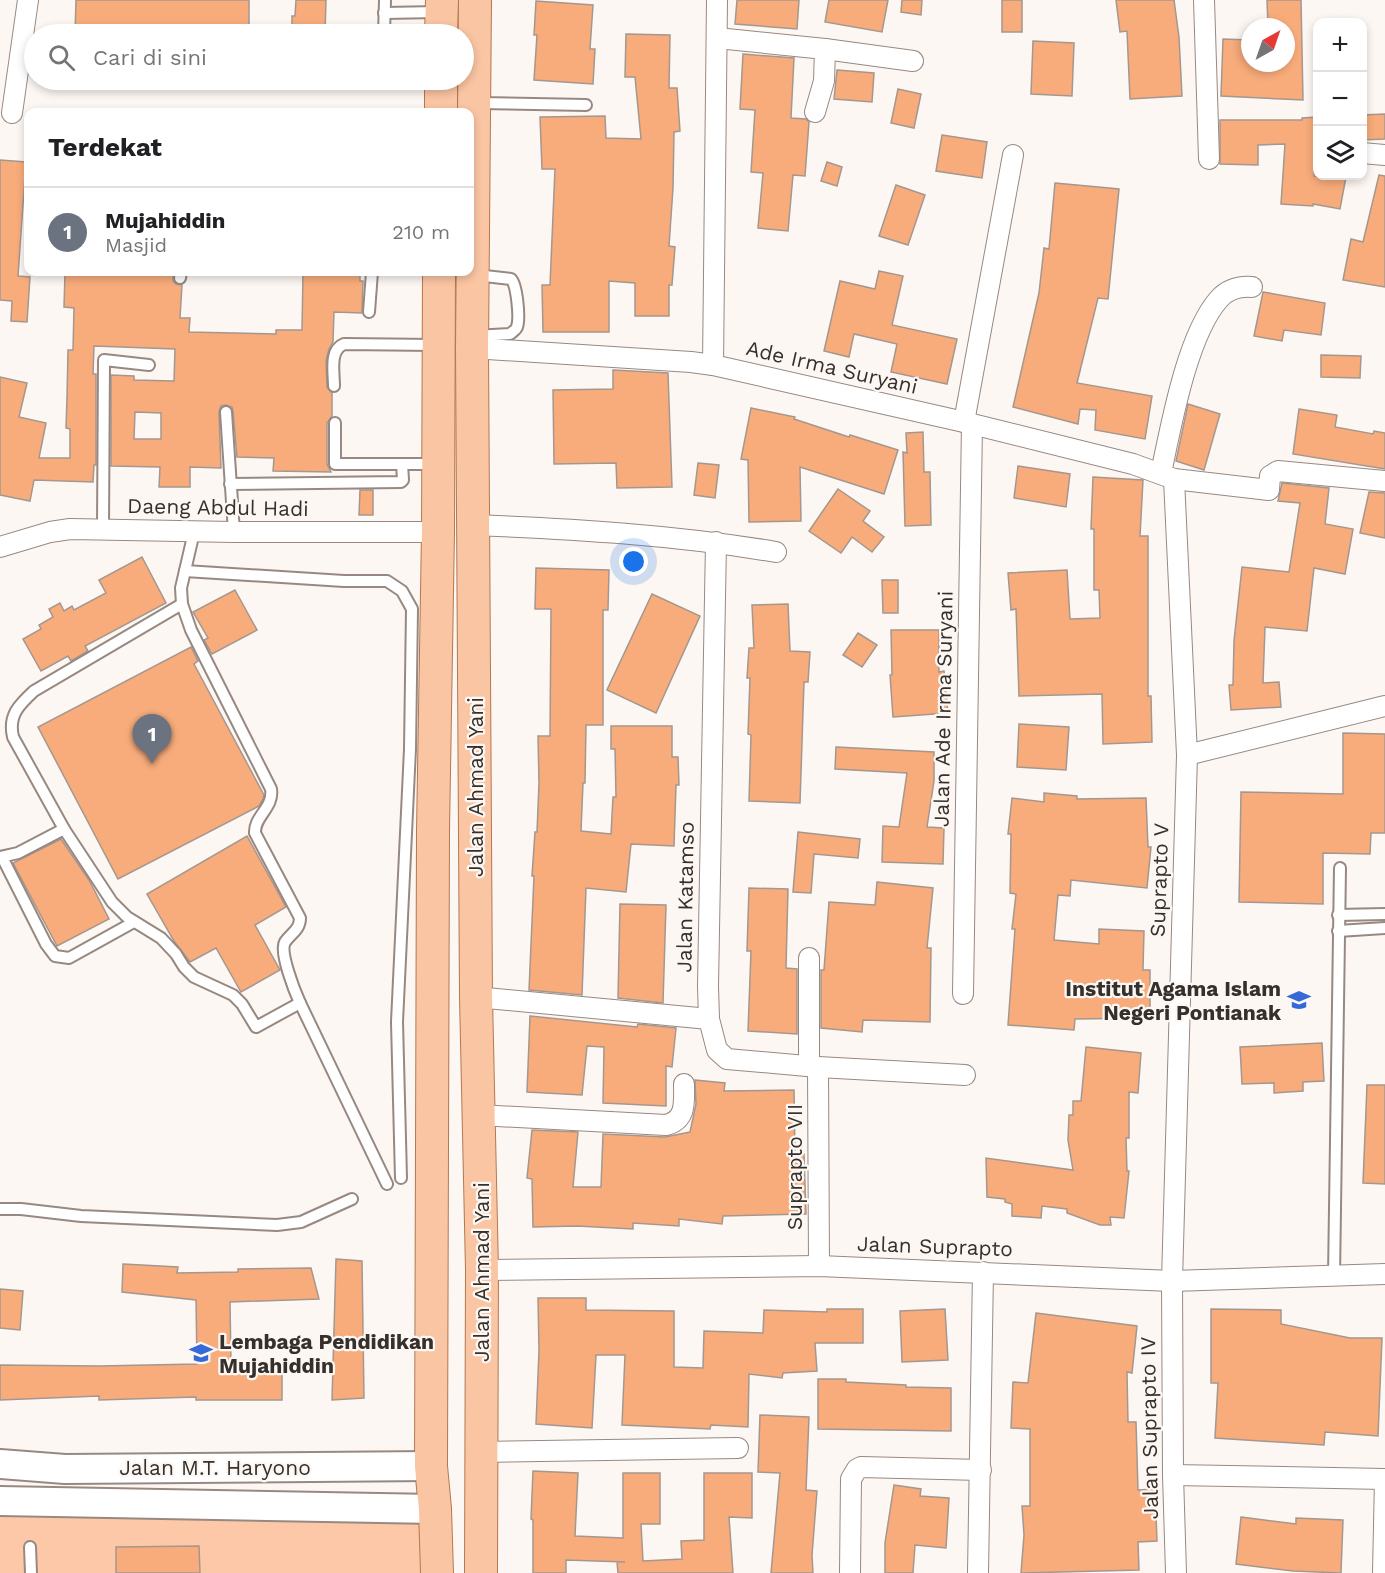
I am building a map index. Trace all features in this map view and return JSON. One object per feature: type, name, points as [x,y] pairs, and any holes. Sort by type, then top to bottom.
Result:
[{"type":"main road","name":"Jalan Ahmad Yani","points":[[474,108],[475,0]]},
{"type":"main road","points":[[441,90],[441,108]]},
{"type":"main road","name":"Jalan Ahmad Yani","points":[[436,1573],[435,1509],[431,1466],[433,831],[440,276]]},
{"type":"main road","name":"Jalan Ahmad Yani","points":[[473,276],[476,997],[482,1270],[481,1573]]},
{"type":"main road","points":[[433,831],[475,833]]},
{"type":"street","points":[[25,24],[28,0]]},
{"type":"street","points":[[712,365],[717,0]]},
{"type":"street","points":[[1204,0],[1209,159]]},
{"type":"street","points":[[14,112],[24,32]]},
{"type":"street","points":[[717,38],[913,61]]},
{"type":"street","points":[[815,112],[824,81],[825,49]]},
{"type":"street","points":[[1367,153],[1385,155]]},
{"type":"street","name":"Jalan Ade Irma Suryani","points":[[963,994],[968,423],[1013,155]]},
{"type":"street","name":"Suprapto V","points":[[1172,1281],[1187,755],[1168,476],[1181,389],[1194,346],[1206,319],[1225,294],[1234,288],[1252,287]]},
{"type":"street","name":"Ade Irma Suryani","points":[[472,342],[712,365],[968,423],[1133,464],[1168,476],[1269,490],[1270,476],[1278,471],[1385,481]]},
{"type":"street","points":[[473,525],[716,542],[776,552]]},
{"type":"street","name":"Daeng Abdul Hadi","points":[[0,547],[50,532],[70,529],[194,532],[438,532]]},
{"type":"street","name":"Jalan Katamso","points":[[716,542],[709,1018],[717,1050],[723,1057],[731,1060],[813,1067]]},
{"type":"street","points":[[1187,755],[1385,706]]},
{"type":"street","name":"Suprapto VII","points":[[809,958],[819,1266]]},
{"type":"street","points":[[476,997],[709,1018]]},
{"type":"street","points":[[813,1067],[965,1075]]},
{"type":"street","points":[[478,1115],[666,1125],[678,1120],[682,1114],[684,1084]]},
{"type":"street","name":"Jalan Suprapto","points":[[482,1270],[819,1266],[1172,1281],[1385,1274]]},
{"type":"street","points":[[978,1573],[984,1272]]},
{"type":"street","name":"Jalan Suprapto IV","points":[[1172,1281],[1176,1573]]},
{"type":"street","points":[[481,1452],[738,1448]]},
{"type":"street","name":"Jalan M.T. Haryono","points":[[0,1464],[65,1468],[431,1466]]},
{"type":"street","points":[[65,1468],[68,1502]]},
{"type":"street","points":[[850,1573],[851,1479],[857,1468],[981,1470]]},
{"type":"street","points":[[1173,1475],[1385,1479],[1383,1573]]},
{"type":"street","points":[[0,1501],[435,1509]]},
{"type":"lane","points":[[384,24],[385,0]]},
{"type":"lane","points":[[384,13],[442,16]]},
{"type":"lane","points":[[474,103],[586,105]]},
{"type":"lane","points":[[472,342],[510,334],[517,327],[518,310],[515,282],[511,279],[474,275]]},
{"type":"lane","points":[[369,312],[372,276]]},
{"type":"lane","points":[[334,386],[334,352],[340,345],[439,345]]},
{"type":"lane","points":[[103,530],[104,360],[149,365]]},
{"type":"lane","points":[[226,412],[234,532]]},
{"type":"lane","points":[[335,423],[337,483]]},
{"type":"lane","points":[[335,464],[438,464]]},
{"type":"lane","points":[[230,484],[400,482],[402,464]]},
{"type":"lane","points":[[194,532],[181,588],[182,604],[191,630],[271,789],[272,796],[257,821],[255,833],[300,918],[300,925],[285,942],[283,949],[300,1003],[387,1184]]},
{"type":"lane","points":[[185,571],[344,581],[387,581],[402,591],[412,609],[410,749],[397,1022],[401,1178]]},
{"type":"lane","points":[[182,604],[34,691],[16,711],[11,721],[13,737],[64,829],[119,911],[160,938],[194,977],[224,990],[239,1000],[256,1027],[300,1003]]},
{"type":"lane","points":[[64,829],[18,853],[1,857],[46,944],[55,956],[69,958],[134,922]]},
{"type":"lane","points":[[1334,1277],[1340,868]]},
{"type":"lane","points":[[1338,915],[1385,914]]},
{"type":"lane","points":[[1338,931],[1385,928]]},
{"type":"lane","points":[[0,1209],[21,1209],[81,1216],[277,1226],[301,1222],[351,1199]]},
{"type":"lane","points":[[30,1547],[31,1573]]},
{"type":"shaded area","points":[[421,1505],[421,1573],[0,1573],[0,1510]]},
{"type":"building","points":[[76,0],[249,0],[249,24],[75,24]]},
{"type":"building","points":[[296,0],[326,0],[325,24],[292,24],[292,16],[295,16]]},
{"type":"building","points":[[737,0],[799,0],[797,29],[735,24]]},
{"type":"building","points":[[829,0],[888,0],[882,32],[825,22]]},
{"type":"building","points":[[902,0],[922,0],[921,15],[901,12]]},
{"type":"building","points":[[1002,0],[1022,0],[1022,32],[1002,32]]},
{"type":"building","points":[[1116,0],[1174,0],[1179,37],[1182,96],[1130,99],[1127,31],[1120,32]]},
{"type":"building","points":[[1267,0],[1301,0],[1303,100],[1221,96],[1223,39],[1241,40],[1241,72],[1295,72],[1295,18],[1268,18]]},
{"type":"building","points":[[536,1],[593,5],[590,49],[595,49],[593,84],[534,80],[537,35],[534,35]]},
{"type":"building","points":[[626,34],[670,35],[669,88],[677,88],[680,131],[674,132],[669,246],[675,247],[672,285],[669,285],[669,316],[635,316],[635,283],[609,281],[609,332],[543,332],[542,285],[550,285],[555,169],[542,169],[540,117],[605,116],[606,138],[641,139],[635,77],[625,77]]},
{"type":"building","points":[[1033,41],[1074,43],[1072,96],[1031,94]]},
{"type":"building","points":[[743,54],[794,58],[791,118],[806,119],[809,122],[805,176],[793,175],[788,231],[758,228],[763,173],[751,172],[755,110],[740,109]]},
{"type":"building","points":[[837,70],[874,73],[872,102],[834,99]]},
{"type":"building","points":[[898,89],[921,94],[914,128],[891,123]]},
{"type":"building","points":[[1385,114],[1385,139],[1367,140],[1367,115]]},
{"type":"building","points":[[1313,117],[1313,180],[1345,180],[1340,209],[1313,204],[1313,206],[1281,204],[1285,144],[1258,145],[1258,165],[1220,164],[1220,120],[1302,120],[1302,118]]},
{"type":"building","points":[[942,135],[987,142],[982,178],[936,171]]},
{"type":"building","points":[[0,160],[24,162],[18,276],[30,277],[27,322],[11,321],[12,301],[0,300]]},
{"type":"building","points":[[827,162],[842,167],[837,186],[821,181]]},
{"type":"building","points":[[1379,175],[1385,176],[1385,287],[1343,280],[1351,239],[1363,242]]},
{"type":"building","points":[[1055,183],[1119,189],[1108,299],[1098,298],[1077,383],[1152,396],[1145,439],[1095,430],[1096,410],[1080,409],[1078,424],[1013,407],[1039,293],[1044,248],[1049,249]]},
{"type":"building","points":[[896,185],[925,195],[908,245],[879,236]]},
{"type":"building","points":[[879,271],[903,276],[892,325],[957,339],[947,384],[891,372],[897,344],[854,334],[849,357],[824,351],[840,281],[875,289]]},
{"type":"building","points":[[65,276],[173,276],[176,284],[182,285],[180,318],[190,318],[189,332],[276,334],[276,330],[302,330],[303,276],[360,276],[360,281],[363,281],[362,313],[334,312],[333,342],[326,361],[327,387],[332,393],[332,416],[327,423],[327,464],[331,472],[273,471],[274,458],[237,457],[233,411],[232,407],[226,405],[221,406],[219,412],[221,468],[190,467],[190,487],[159,487],[160,467],[111,466],[111,375],[134,376],[134,380],[174,381],[175,349],[94,346],[96,465],[94,465],[93,482],[34,480],[30,501],[0,495],[0,377],[27,383],[19,417],[46,423],[39,458],[70,458],[70,429],[66,428],[68,350],[73,350],[74,308],[64,307]],"holes":[[[135,412],[161,413],[161,439],[134,439]]]},
{"type":"building","points":[[1263,292],[1325,303],[1321,335],[1284,330],[1282,341],[1254,336]]},
{"type":"building","points":[[1321,355],[1361,356],[1360,378],[1321,377]]},
{"type":"building","points":[[613,370],[668,373],[672,487],[617,488],[616,463],[554,464],[553,390],[613,389]]},
{"type":"building","points":[[1188,404],[1220,414],[1204,470],[1176,461]]},
{"type":"building","points":[[751,408],[795,417],[794,419],[849,437],[850,435],[898,450],[884,494],[800,467],[801,521],[749,522],[748,460],[741,459]]},
{"type":"building","points":[[1299,409],[1337,415],[1335,427],[1373,434],[1374,431],[1385,433],[1385,469],[1293,454]]},
{"type":"building","points":[[923,432],[924,472],[930,472],[931,525],[905,526],[903,452],[907,453],[906,433]]},
{"type":"building","points":[[698,463],[719,465],[715,498],[694,495]]},
{"type":"building","points":[[1018,466],[1070,474],[1066,507],[1014,498]]},
{"type":"building","points":[[1093,477],[1143,480],[1140,536],[1148,536],[1148,696],[1151,696],[1152,742],[1103,744],[1102,694],[1019,696],[1016,609],[1011,610],[1008,573],[1067,570],[1070,619],[1100,618],[1099,590],[1094,590],[1094,529],[1091,529]]},
{"type":"building","points":[[1282,483],[1329,488],[1325,524],[1353,529],[1345,574],[1314,568],[1307,631],[1265,627],[1263,683],[1279,682],[1281,707],[1231,710],[1229,685],[1233,685],[1234,641],[1242,567],[1289,572],[1300,503],[1278,501]]},
{"type":"building","points":[[838,489],[870,511],[863,521],[884,537],[872,552],[852,537],[841,553],[809,531]]},
{"type":"building","points":[[360,490],[373,490],[373,515],[359,515]]},
{"type":"building","points":[[1369,492],[1385,493],[1385,538],[1360,533]]},
{"type":"building","points":[[142,557],[166,603],[85,646],[88,651],[71,661],[68,656],[41,671],[23,639],[41,629],[39,625],[53,617],[49,609],[60,603],[64,611],[72,606],[74,610],[106,593],[99,580]]},
{"type":"building","points":[[536,568],[609,570],[608,610],[603,610],[603,725],[586,725],[581,831],[611,834],[613,797],[616,797],[615,749],[611,749],[611,726],[672,726],[672,757],[678,757],[679,785],[676,785],[674,846],[631,844],[626,892],[586,888],[582,995],[529,990],[534,876],[532,876],[539,783],[538,736],[550,736],[551,609],[535,609]]},
{"type":"building","points":[[882,580],[898,580],[898,613],[883,613]]},
{"type":"building","points":[[235,590],[257,630],[212,654],[204,640],[208,638],[193,612]]},
{"type":"building","points":[[652,594],[700,616],[656,713],[607,690]]},
{"type":"building","points":[[788,604],[790,651],[810,652],[808,682],[804,682],[800,803],[749,801],[751,735],[748,734],[750,678],[747,678],[749,648],[754,648],[752,605]]},
{"type":"building","points":[[891,630],[939,630],[939,672],[944,671],[948,713],[893,717],[890,675],[892,675]]},
{"type":"building","points":[[858,633],[877,645],[862,667],[843,655]]},
{"type":"building","points":[[191,647],[198,661],[194,664],[264,795],[263,799],[259,806],[118,879],[38,727]]},
{"type":"building","points":[[1019,724],[1069,727],[1066,770],[1017,767]]},
{"type":"building","points":[[1343,733],[1385,734],[1385,833],[1371,833],[1370,854],[1323,853],[1323,904],[1239,902],[1241,792],[1343,794]]},
{"type":"building","points":[[836,747],[934,752],[934,781],[927,827],[944,828],[943,864],[882,862],[883,826],[899,827],[907,773],[835,769]]},
{"type":"building","points":[[1044,793],[1077,796],[1077,799],[1146,798],[1148,847],[1151,847],[1147,888],[1071,880],[1070,896],[1058,895],[1054,940],[1099,944],[1099,929],[1144,931],[1143,970],[1150,970],[1150,1018],[1075,1019],[1074,1030],[1008,1025],[1015,929],[1012,929],[1016,894],[1010,893],[1011,834],[1008,834],[1012,798],[1044,802]]},
{"type":"building","points":[[798,832],[860,839],[858,858],[814,854],[811,893],[793,892]]},
{"type":"building","points":[[247,836],[286,907],[255,925],[280,970],[241,992],[216,948],[190,962],[174,941],[147,894]]},
{"type":"building","points":[[61,839],[89,880],[109,919],[57,946],[13,863]]},
{"type":"building","points":[[877,882],[933,888],[927,948],[931,948],[930,1022],[863,1020],[862,1032],[821,1028],[821,970],[824,970],[829,902],[875,905]]},
{"type":"building","points":[[749,888],[788,889],[786,968],[797,969],[797,1034],[748,1031],[751,951],[747,951]]},
{"type":"building","points":[[620,904],[666,905],[663,1003],[618,998]]},
{"type":"building","points":[[530,1016],[637,1027],[638,1024],[676,1028],[672,1067],[666,1066],[666,1106],[603,1103],[604,1047],[587,1046],[582,1095],[527,1092]]},
{"type":"building","points":[[1322,1043],[1324,1081],[1303,1082],[1303,1091],[1274,1093],[1274,1083],[1242,1084],[1240,1047]]},
{"type":"building","points":[[1086,1047],[1141,1053],[1138,1093],[1129,1092],[1129,1138],[1126,1138],[1127,1171],[1129,1171],[1124,1218],[1110,1217],[1111,1225],[1100,1225],[1067,1213],[1067,1209],[1042,1206],[1041,1218],[1012,1216],[1012,1204],[1005,1202],[1005,1199],[987,1197],[986,1158],[1073,1170],[1068,1140],[1069,1115],[1073,1115],[1073,1101],[1081,1101]]},
{"type":"building","points":[[695,1080],[725,1083],[724,1091],[794,1090],[795,1155],[804,1154],[806,1214],[723,1216],[722,1224],[679,1219],[679,1226],[633,1223],[633,1229],[577,1226],[533,1227],[532,1179],[527,1178],[532,1130],[578,1132],[573,1187],[601,1187],[603,1134],[665,1137],[690,1132],[696,1104]]},
{"type":"building","points":[[1367,1085],[1385,1085],[1385,1184],[1363,1183]]},
{"type":"building","points":[[336,1259],[362,1261],[364,1398],[332,1400]]},
{"type":"building","points":[[123,1264],[178,1267],[177,1273],[311,1268],[319,1299],[230,1302],[231,1365],[282,1365],[282,1400],[196,1400],[196,1397],[99,1400],[99,1396],[0,1400],[0,1365],[197,1364],[196,1300],[122,1292]]},
{"type":"building","points":[[0,1289],[23,1291],[20,1330],[0,1328]]},
{"type":"building","points":[[538,1298],[586,1298],[586,1310],[674,1311],[674,1367],[703,1368],[704,1331],[763,1333],[764,1310],[827,1312],[827,1309],[863,1309],[863,1343],[815,1343],[817,1371],[783,1373],[782,1378],[749,1374],[748,1427],[711,1425],[710,1429],[622,1425],[625,1355],[596,1355],[592,1428],[536,1424],[539,1351]]},
{"type":"building","points":[[945,1309],[948,1360],[902,1362],[900,1311]]},
{"type":"building","points":[[1211,1309],[1281,1310],[1281,1324],[1350,1338],[1382,1338],[1378,1436],[1325,1432],[1324,1445],[1215,1438],[1218,1383],[1211,1383]]},
{"type":"building","points":[[1036,1313],[1137,1326],[1132,1373],[1127,1372],[1128,1422],[1136,1422],[1138,1490],[1155,1489],[1157,1541],[1138,1542],[1139,1570],[1021,1573],[1024,1535],[1022,1506],[1030,1506],[1030,1429],[1011,1428],[1013,1382],[1028,1383]]},
{"type":"building","points":[[818,1379],[846,1379],[846,1382],[906,1385],[906,1387],[951,1388],[951,1431],[818,1429]]},
{"type":"building","points":[[760,1415],[809,1417],[806,1490],[817,1491],[812,1555],[813,1573],[771,1573],[780,1473],[758,1472]]},
{"type":"building","points":[[533,1471],[578,1473],[575,1536],[623,1538],[623,1473],[660,1473],[660,1524],[641,1524],[643,1561],[682,1559],[681,1541],[704,1540],[704,1473],[752,1473],[752,1518],[729,1517],[733,1573],[618,1573],[617,1562],[625,1562],[566,1560],[566,1573],[533,1573],[533,1520],[531,1519]]},
{"type":"building","points":[[894,1485],[921,1489],[920,1496],[949,1498],[946,1548],[915,1545],[913,1573],[885,1573],[885,1543]]},
{"type":"building","points":[[1241,1517],[1296,1524],[1296,1518],[1343,1520],[1341,1573],[1293,1571],[1236,1564]]},
{"type":"building","points":[[199,1546],[200,1573],[116,1573],[116,1547]]},
{"type":"place","name":"Mujahiddin","points":[[152,764]]},
{"type":"place","name":"Institut Agama Islam Negeri Pontianak","points":[[1299,1000]]},
{"type":"place","name":"Lembaga Pendidikan Mujahiddin","points":[[201,1353]]}]
